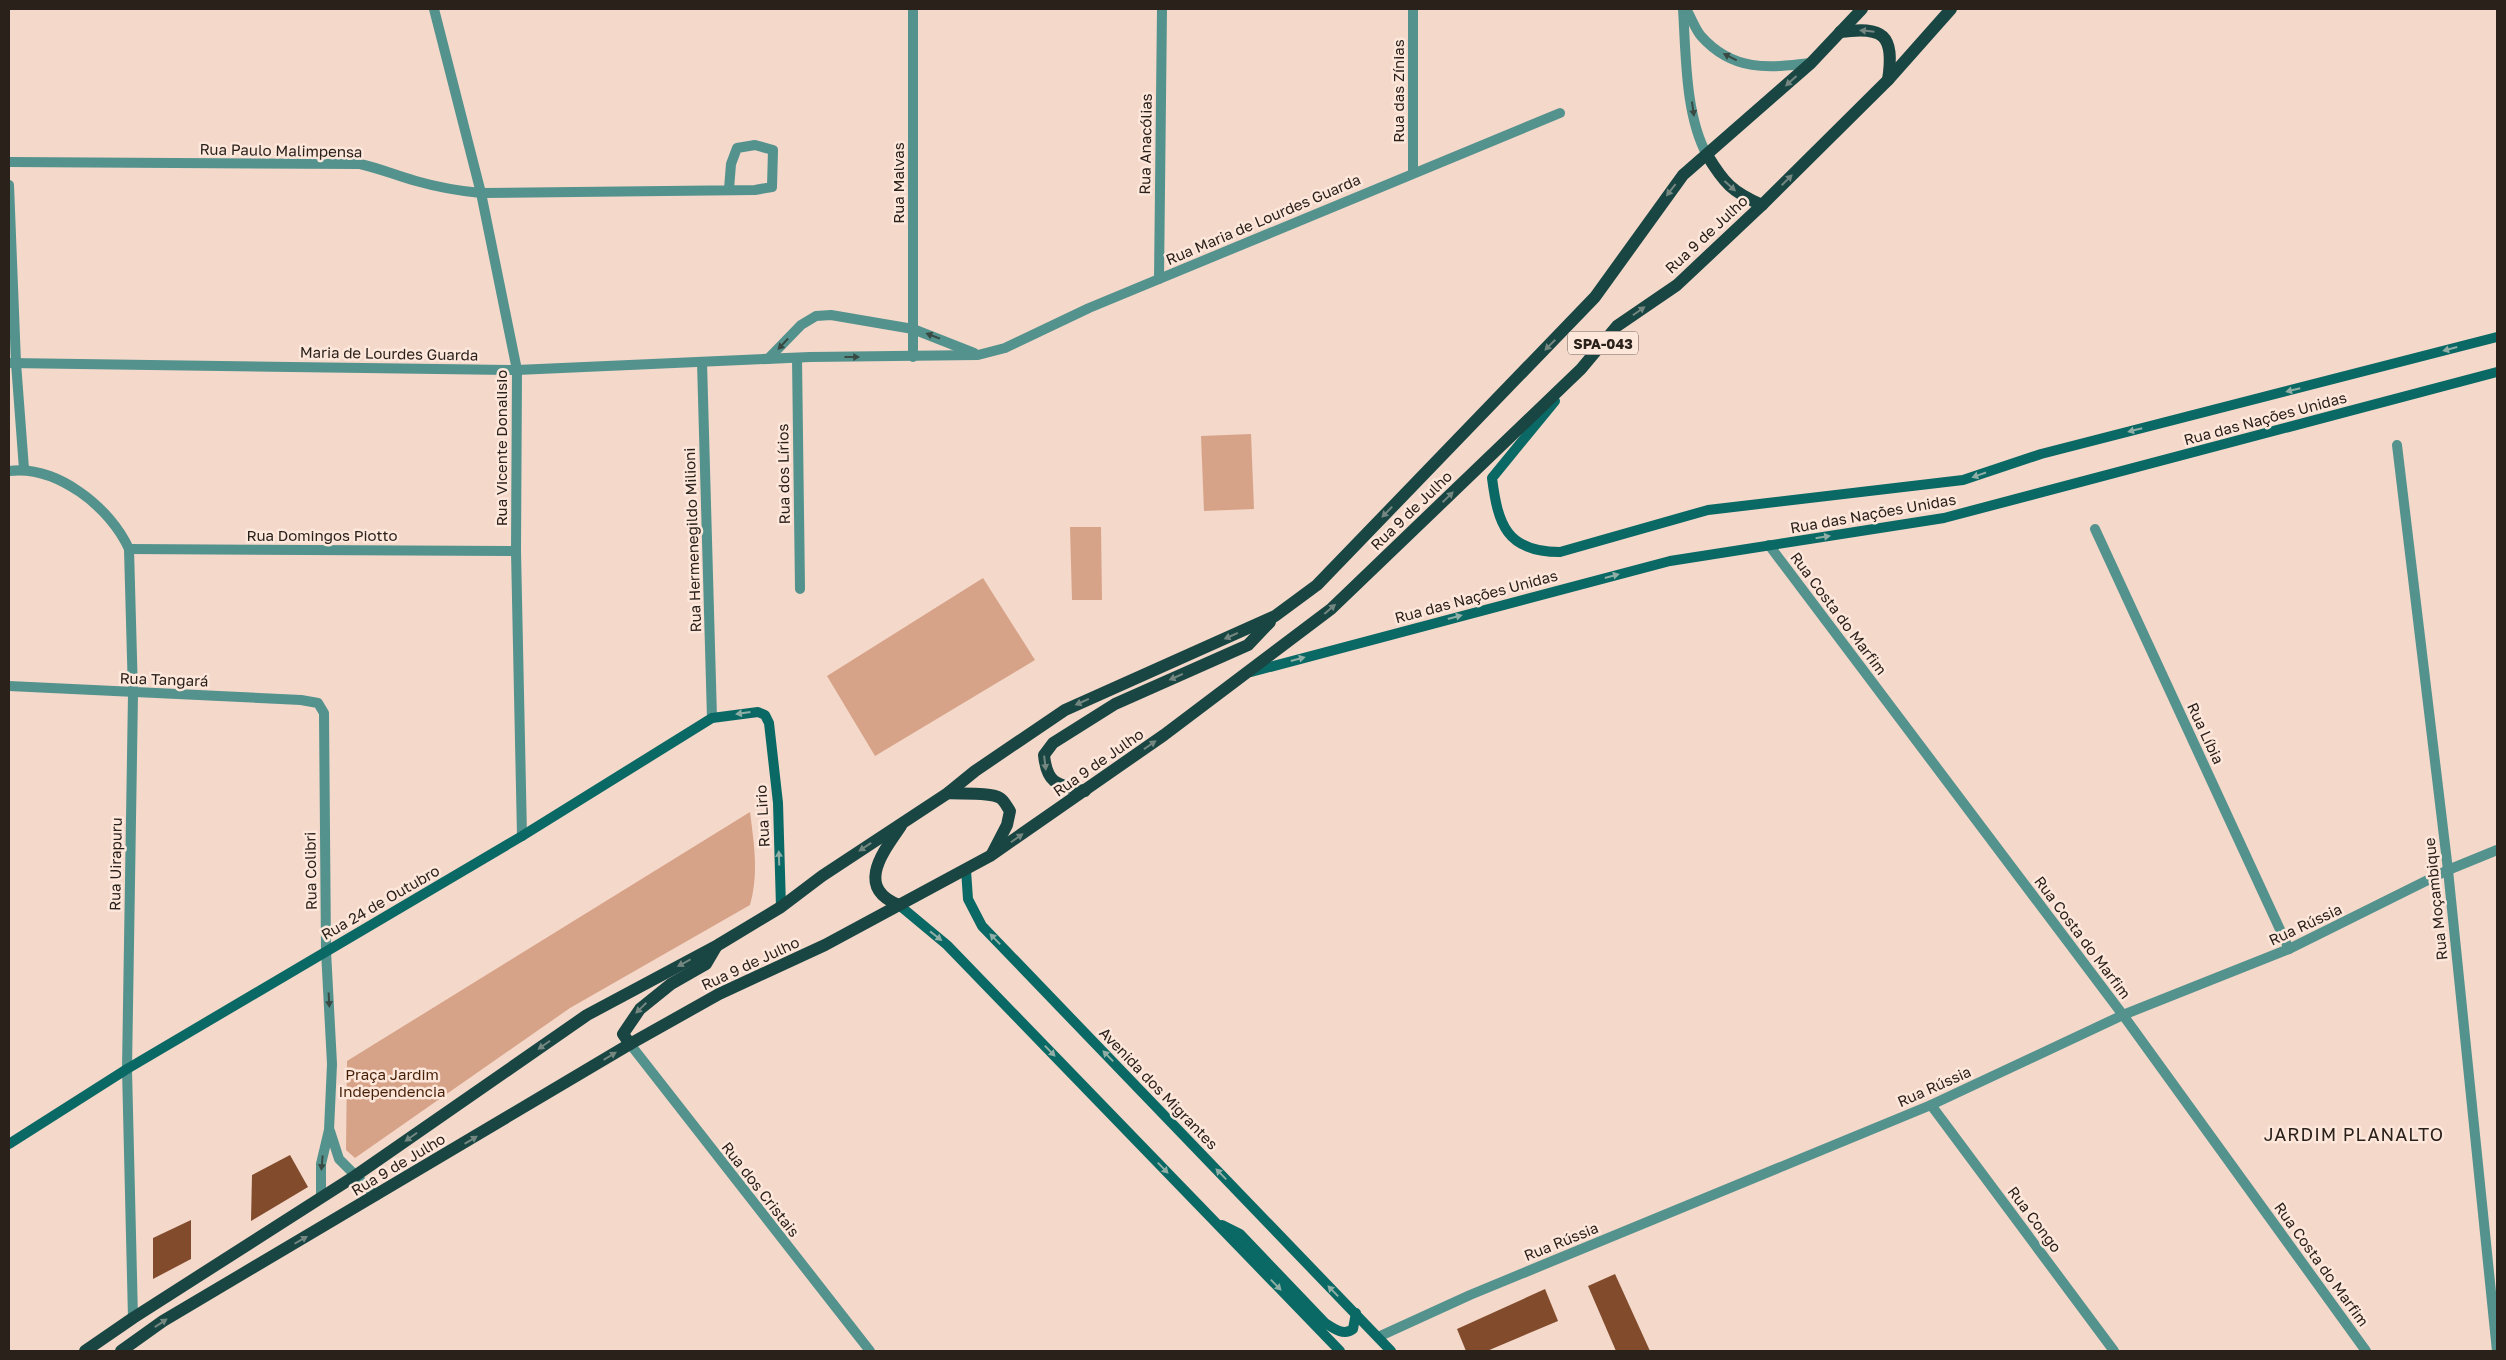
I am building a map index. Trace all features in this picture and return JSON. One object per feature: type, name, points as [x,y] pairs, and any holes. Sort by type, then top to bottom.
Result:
[{"type":"main road","name":"Rua 9 de Julho","points":[[85,1351],[355,1176],[587,1015],[718,945],[781,907],[822,876],[948,793],[975,771],[1065,710],[1275,616],[1317,585],[1589,304],[1684,175],[1811,63],[1862,9]]},
{"type":"main road","name":"Rua 9 de Julho","points":[[121,1351],[162,1321],[630,1044],[719,994],[825,945],[990,856],[1085,791],[1251,672],[1331,610],[1581,369],[1617,326],[1676,285],[1762,205],[1888,80],[1950,9]]},
{"type":"main road","points":[[1840,32],[1861,29],[1880,34],[1885,39],[1889,52],[1888,80]]},
{"type":"main road","points":[[1707,155],[1727,185],[1745,198],[1762,205]]},
{"type":"main road","points":[[1085,791],[1062,786],[1050,779],[1045,769],[1044,755],[1053,744],[1116,704],[1248,645],[1275,616]]},
{"type":"main road","points":[[948,793],[992,795],[1000,798],[1010,811],[1007,825],[990,856]]},
{"type":"main road","points":[[899,904],[887,900],[875,879],[877,862],[906,820]]},
{"type":"main road","points":[[630,1044],[623,1034],[640,1009],[671,984],[706,964],[718,945]]},
{"type":"street","name":"Rua Vicente Donalisio","points":[[434,9],[481,193],[517,370],[516,551],[522,836]]},
{"type":"street","name":"Rua Malvas","points":[[913,9],[914,357]]},
{"type":"street","name":"Rua Anacólias","points":[[1158,279],[1162,9]]},
{"type":"street","name":"Rua das Zínias","points":[[1413,9],[1413,172]]},
{"type":"street","points":[[1685,9],[1700,35],[1722,53],[1742,64],[1759,67],[1811,63]]},
{"type":"street","points":[[1685,9],[1687,64],[1695,124],[1707,155]]},
{"type":"street","name":"Rua Maria de Lourdes Guarda","points":[[768,359],[914,357],[978,354],[1006,348],[1088,308],[1413,172],[1560,113]]},
{"type":"street","name":"Rua Paulo Malimpensa","points":[[9,162],[360,164],[383,169],[423,183],[481,193],[755,190],[772,187],[773,150],[755,145],[737,148],[731,164],[729,189]]},
{"type":"street","points":[[9,185],[12,363],[24,469],[9,471]]},
{"type":"street","points":[[768,359],[801,325],[816,316],[831,315],[913,329],[978,354]]},
{"type":"street","name":"Rua das Nações Unidas","points":[[1581,369],[1492,478],[1496,508],[1503,526],[1512,537],[1525,546],[1540,552],[1560,552],[1708,510],[1963,480],[2041,454],[2497,337]]},
{"type":"street","name":"Rua dos Lírios","points":[[797,358],[800,589]]},
{"type":"street","name":"Maria de Lourdes Guarda","points":[[12,363],[517,370],[768,359]]},
{"type":"street","name":"Rua Hermenegildo Milioni","points":[[702,362],[712,718]]},
{"type":"street","name":"Rua das Nações Unidas","points":[[1251,672],[1670,561],[1944,518],[2497,372]]},
{"type":"street","name":"Rua Moçambique","points":[[2397,445],[2448,870],[2497,1351]]},
{"type":"street","name":"Rua Uirapuru","points":[[24,469],[52,478],[78,490],[105,513],[122,535],[129,549],[133,694],[127,1069],[134,1318]]},
{"type":"street","name":"Rua Líbia","points":[[2095,529],[2289,949]]},
{"type":"street","name":"Rua Costa do Marfim","points":[[1769,545],[2123,1015],[2366,1351]]},
{"type":"street","name":"Rua Domingos Piotto","points":[[129,549],[516,551]]},
{"type":"street","name":"Rua Tangará","points":[[9,686],[133,694],[302,700],[318,703]]},
{"type":"street","name":"Rua Colibri","points":[[318,703],[324,713],[326,951],[332,1064],[329,1130],[321,1164],[321,1197]]},
{"type":"street","name":"Rua 24 de Outubro","points":[[9,1144],[127,1069],[522,836],[712,718],[758,712],[765,716],[769,723]]},
{"type":"street","name":"Rua Lirio","points":[[769,723],[778,803],[781,907]]},
{"type":"street","name":"Rua Rússia","points":[[1378,1337],[1470,1295],[1931,1105],[2123,1015],[2289,949],[2448,870],[2497,850]]},
{"type":"street","name":"Avenida dos Migrantes","points":[[966,870],[968,899],[982,926],[1391,1351]]},
{"type":"street","points":[[899,904],[947,945],[1340,1351]]},
{"type":"street","name":"Rua dos Cristais","points":[[630,1044],[870,1351]]},
{"type":"street","name":"Rua Congo","points":[[1931,1105],[2114,1351]]},
{"type":"street","name":"Rua Colibri","points":[[329,1130],[339,1159],[376,1196]]},
{"type":"street","points":[[1215,1221],[1240,1234],[1325,1323],[1341,1331],[1349,1332],[1353,1329],[1356,1314]]},
{"type":"green space","points":[[1251,434],[1254,509],[1204,511],[1201,436]]},
{"type":"green space","points":[[1070,527],[1101,527],[1102,600],[1072,600]]},
{"type":"green space","points":[[983,578],[1035,660],[875,756],[827,676]]},
{"type":"green space","name":"Praça Jardim Independencia","points":[[750,812],[755,870],[750,905],[570,1008],[355,1158],[346,1150],[347,1061]]},
{"type":"building","points":[[290,1155],[308,1187],[251,1221],[252,1175]]},
{"type":"building","points":[[191,1220],[191,1259],[153,1279],[153,1238]]},
{"type":"building","points":[[1615,1274],[1650,1351],[1616,1351],[1588,1286]]},
{"type":"building","points":[[1545,1289],[1558,1321],[1487,1351],[1466,1351],[1457,1329]]},
{"type":"district","name":"JARDIM PLANALTO","points":[[2354,1134]]}]
